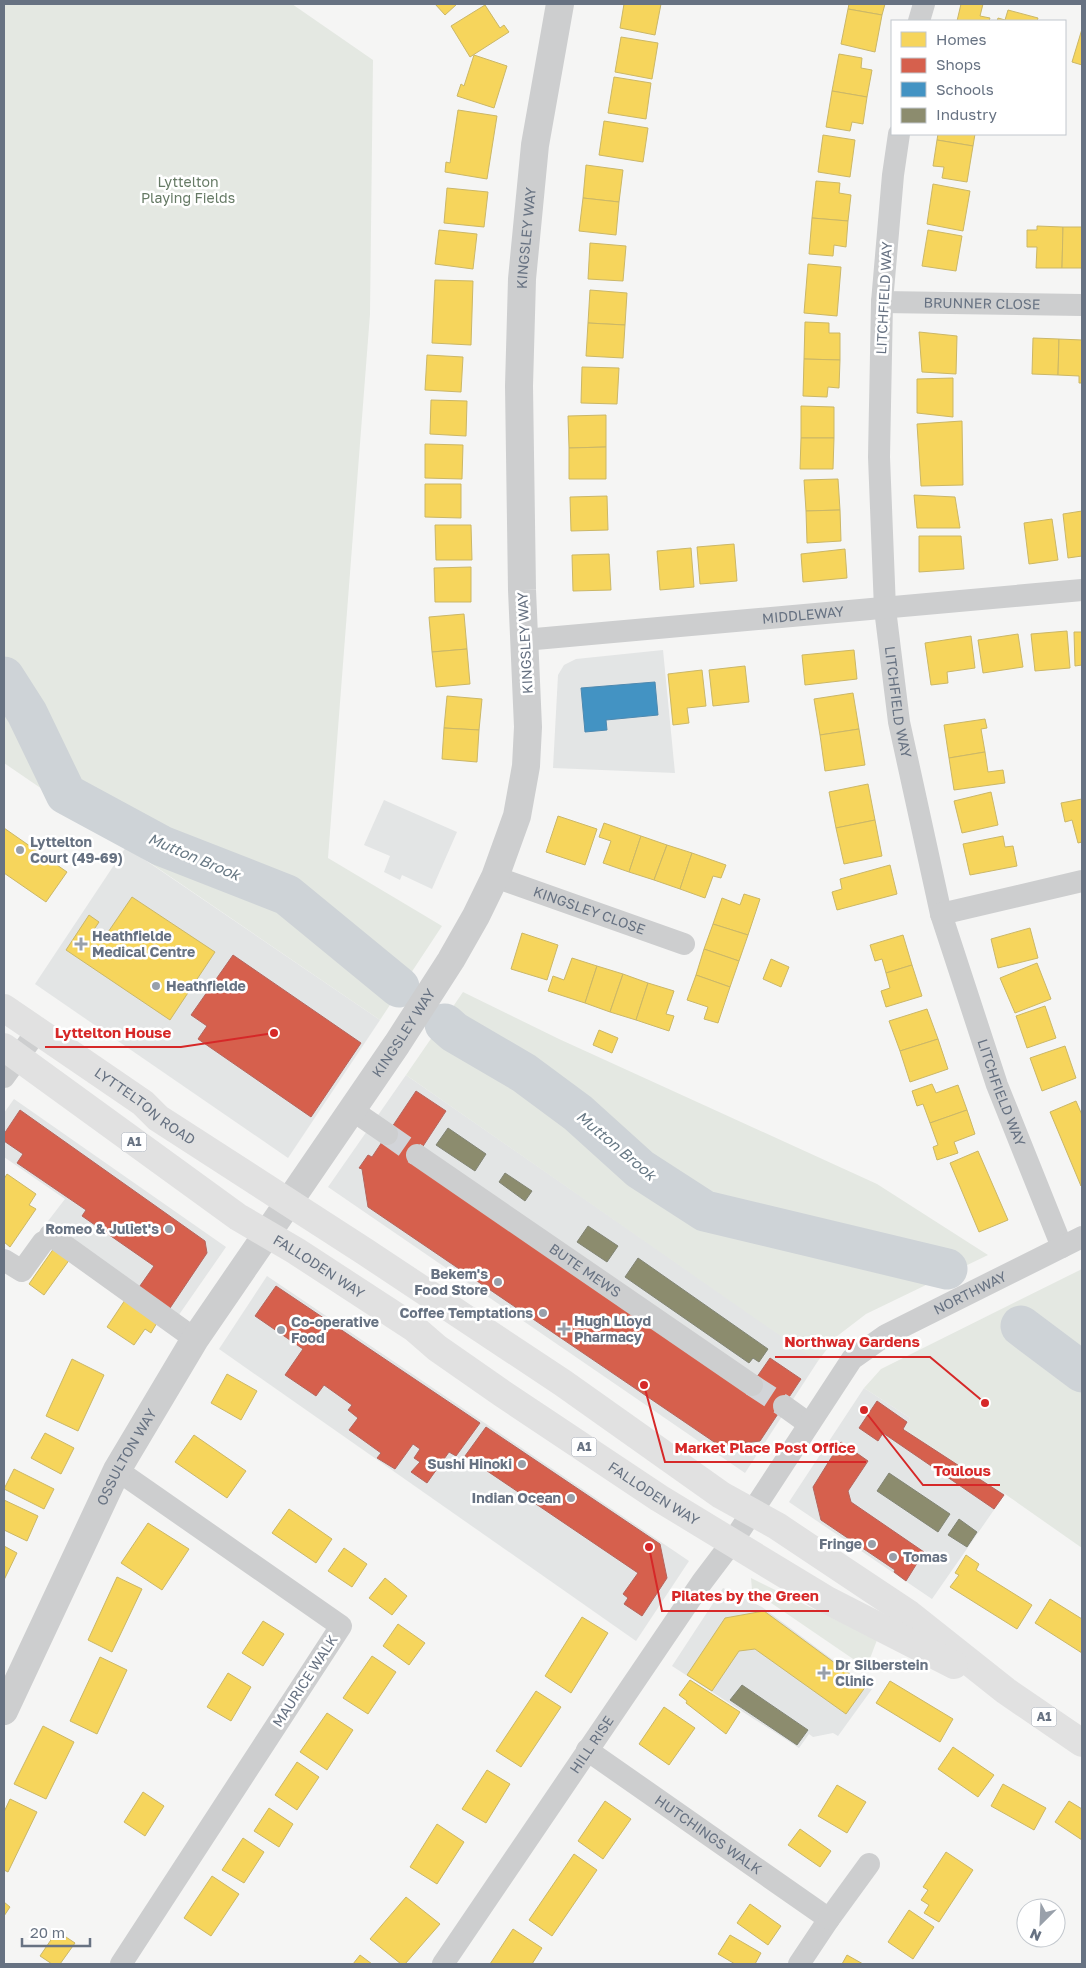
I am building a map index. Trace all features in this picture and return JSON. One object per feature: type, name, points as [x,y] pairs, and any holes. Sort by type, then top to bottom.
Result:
[{"type":"highway","name":"LYTTELTON ROAD","points":[[4,1008],[143,1102],[158,1118],[278,1218]]},
{"type":"highway","name":"A1","points":[[9,1061],[238,1217],[278,1218]]},
{"type":"highway","name":"FALLODEN WAY","points":[[278,1218],[437,1348],[659,1498],[708,1529],[743,1527],[785,1531],[909,1614],[1006,1692],[1082,1743]]},
{"type":"highway","name":"FALLODEN WAY","points":[[278,1218],[563,1383],[715,1492],[743,1527],[827,1600],[1006,1692]]},
{"type":"street","name":"KINGSLEY WAY","points":[[278,1218],[444,973],[476,916],[495,877],[516,816],[526,766],[528,727],[524,640],[519,386],[522,279],[534,145],[560,4]]},
{"type":"street","points":[[919,20],[924,4]]},
{"type":"street","name":"LITCHFIELD WAY","points":[[899,135],[893,176],[882,302],[879,457],[885,609],[899,722],[941,914],[997,1085],[1062,1247]]},
{"type":"street","name":"BRUNNER CLOSE","points":[[882,302],[1082,306]]},
{"type":"street","name":"MIDDLEWAY","points":[[524,640],[1082,590]]},
{"type":"street","name":"KINGSLEY CLOSE","points":[[495,877],[684,944]]},
{"type":"street","points":[[941,914],[1082,882]]},
{"type":"street","points":[[9,1061],[38,1031]]},
{"type":"street","points":[[352,1110],[387,1134]]},
{"type":"street","name":"BUTE MEWS","points":[[417,1154],[752,1385]]},
{"type":"street","name":"OSSULTON WAY","points":[[4,1711],[117,1470],[196,1339],[278,1218]]},
{"type":"street","name":"NORTHWAY","points":[[743,1527],[852,1359],[886,1335],[1082,1237]]},
{"type":"street","points":[[4,1260],[22,1271],[47,1238],[196,1339]]},
{"type":"street","points":[[784,1406],[809,1424]]},
{"type":"street","name":"MAURICE WALK","points":[[117,1470],[341,1626],[121,1964]]},
{"type":"street","name":"HILL RISE","points":[[443,1964],[702,1582],[743,1527]]},
{"type":"street","name":"HUTCHINGS WALK","points":[[587,1750],[829,1919]]},
{"type":"street","points":[[799,1964],[869,1864]]},
{"type":"shaded area","points":[[663,650],[675,773],[553,768],[558,675],[564,665],[576,659]]},
{"type":"shaded area","points":[[384,800],[457,832],[432,889],[402,875],[400,880],[384,872],[390,856],[364,845]]},
{"type":"shaded area","points":[[126,847],[380,1020],[288,1158],[35,984]]},
{"type":"shaded area","points":[[406,1075],[818,1361],[745,1473],[328,1187]]},
{"type":"shaded area","points":[[14,1099],[226,1247],[176,1319],[45,1225],[65,1199],[4,1157],[4,1113]]},
{"type":"shaded area","points":[[267,1276],[689,1561],[636,1641],[219,1349]]},
{"type":"shaded area","points":[[864,1388],[910,1418],[905,1430],[1005,1494],[932,1599],[789,1502]]},
{"type":"shaded area","points":[[723,1588],[762,1607],[872,1689],[838,1736],[833,1733],[813,1737],[809,1734],[799,1748],[672,1666]]},
{"type":"green space","name":"Lyttelton Playing Fields","points":[[4,4],[292,4],[373,60],[370,314],[328,858],[442,926],[380,1020],[4,763]]},
{"type":"green space","points":[[463,992],[559,1039],[877,1184],[988,1255],[866,1314],[836,1337],[818,1361],[815,1360],[406,1075]]},
{"type":"green space","points":[[1082,1269],[1082,1548],[1005,1494],[904,1430],[910,1418],[864,1388],[881,1369]]},
{"type":"green space","points":[[751,1578],[877,1640],[869,1661],[859,1663],[752,1590]]},
{"type":"building: Homes","points":[[435,4],[457,4],[445,15]]},
{"type":"building: Homes","points":[[624,4],[661,4],[655,35],[620,28]]},
{"type":"building: Homes","points":[[849,4],[885,4],[882,15],[848,9]]},
{"type":"building: Homes","points":[[961,4],[983,4],[980,16],[990,18],[989,20],[957,20]]},
{"type":"building: Homes","points":[[485,5],[500,28],[504,25],[509,32],[470,57],[451,26]]},
{"type":"building: Homes","points":[[848,9],[882,15],[875,52],[841,44]]},
{"type":"building: Homes","points":[[1008,10],[1038,18],[1037,20],[1005,20]]},
{"type":"building: Homes","points":[[1082,29],[1082,65],[1072,62]]},
{"type":"building: Homes","points":[[621,37],[658,43],[652,79],[615,72]]},
{"type":"building: Homes","points":[[839,54],[862,58],[861,68],[872,70],[867,97],[832,91]]},
{"type":"building: Homes","points":[[474,55],[507,66],[494,108],[457,96],[461,84],[464,86]]},
{"type":"building: Homes","points":[[614,77],[651,83],[646,119],[608,113]]},
{"type":"building: Homes","points":[[832,91],[867,97],[863,124],[852,122],[850,131],[826,127]]},
{"type":"building: Homes","points":[[458,110],[497,116],[487,179],[445,172],[446,162],[450,163]]},
{"type":"building: Homes","points":[[604,121],[648,128],[643,162],[599,155]]},
{"type":"building: Homes","points":[[823,135],[855,140],[850,177],[818,172]]},
{"type":"building: Homes","points":[[938,135],[975,135],[973,146],[937,140]]},
{"type":"building: Homes","points":[[937,140],[973,146],[967,182],[942,178],[944,167],[933,166]]},
{"type":"building: Homes","points":[[586,165],[623,170],[619,202],[583,198]]},
{"type":"building: Homes","points":[[816,181],[840,183],[839,193],[851,195],[848,221],[812,218]]},
{"type":"building: Homes","points":[[933,184],[970,191],[963,231],[927,224]]},
{"type":"building: Homes","points":[[447,188],[488,192],[484,227],[444,223]]},
{"type":"building: Homes","points":[[583,198],[619,202],[616,235],[579,231]]},
{"type":"building: Homes","points":[[812,218],[848,221],[846,247],[834,245],[833,256],[809,254]]},
{"type":"building: Homes","points":[[1037,226],[1063,227],[1062,268],[1036,268],[1037,247],[1027,247],[1027,230],[1037,230]]},
{"type":"building: Homes","points":[[1063,227],[1082,227],[1082,268],[1062,268]]},
{"type":"building: Homes","points":[[439,230],[477,234],[473,269],[435,264]]},
{"type":"building: Homes","points":[[928,230],[962,236],[956,271],[922,266]]},
{"type":"building: Homes","points":[[590,243],[626,246],[623,281],[588,279]]},
{"type":"building: Homes","points":[[808,264],[841,267],[837,316],[804,313]]},
{"type":"building: Homes","points":[[435,280],[473,281],[471,345],[432,343]]},
{"type":"building: Homes","points":[[590,290],[627,293],[625,325],[588,323]]},
{"type":"building: Homes","points":[[805,322],[829,323],[829,333],[840,333],[840,360],[804,359]]},
{"type":"building: Homes","points":[[588,323],[625,325],[623,358],[586,356]]},
{"type":"building: Homes","points":[[919,332],[957,336],[956,374],[922,372]]},
{"type":"building: Homes","points":[[1033,338],[1059,339],[1058,375],[1032,374]]},
{"type":"building: Homes","points":[[1059,339],[1082,340],[1082,383],[1079,383],[1079,376],[1058,375]]},
{"type":"building: Homes","points":[[427,355],[463,357],[461,392],[425,390]]},
{"type":"building: Homes","points":[[804,359],[840,360],[839,388],[828,387],[827,397],[803,396]]},
{"type":"building: Homes","points":[[582,367],[619,368],[617,404],[581,403]]},
{"type":"building: Homes","points":[[953,378],[953,417],[917,413],[917,379]]},
{"type":"building: Homes","points":[[431,400],[467,401],[466,436],[430,434]]},
{"type":"building: Homes","points":[[801,406],[834,407],[834,438],[801,438]]},
{"type":"building: Homes","points":[[606,415],[606,447],[569,448],[568,416]]},
{"type":"building: Homes","points":[[962,421],[963,485],[921,486],[917,424]]},
{"type":"building: Homes","points":[[801,438],[834,438],[833,469],[800,469]]},
{"type":"building: Homes","points":[[425,444],[463,445],[462,479],[425,478]]},
{"type":"building: Homes","points":[[606,447],[606,479],[569,479],[569,448]]},
{"type":"building: Homes","points":[[838,479],[840,510],[806,511],[804,480]]},
{"type":"building: Homes","points":[[425,484],[461,484],[461,518],[425,517]]},
{"type":"building: Homes","points":[[914,495],[955,497],[960,528],[917,528]]},
{"type":"building: Homes","points":[[607,496],[608,530],[571,531],[570,497]]},
{"type":"building: Homes","points":[[840,510],[841,541],[807,543],[806,511]]},
{"type":"building: Homes","points":[[1082,511],[1082,556],[1068,558],[1063,514]]},
{"type":"building: Homes","points":[[1052,519],[1058,560],[1029,564],[1024,523]]},
{"type":"building: Homes","points":[[435,525],[471,525],[472,560],[436,560]]},
{"type":"building: Homes","points":[[919,536],[961,536],[964,569],[919,572]]},
{"type":"building: Homes","points":[[734,544],[737,581],[700,584],[697,547]]},
{"type":"building: Homes","points":[[691,548],[694,587],[660,590],[657,551]]},
{"type":"building: Homes","points":[[845,549],[847,578],[803,582],[801,554]]},
{"type":"building: Homes","points":[[609,554],[611,590],[573,591],[572,555]]},
{"type":"building: Homes","points":[[471,567],[471,602],[435,602],[434,568]]},
{"type":"building: Homes","points":[[464,614],[467,649],[432,652],[429,617]]},
{"type":"building: Homes","points":[[1067,631],[1070,668],[1035,671],[1031,634]]},
{"type":"building: Homes","points":[[1074,632],[1082,632],[1082,665],[1075,666]]},
{"type":"building: Homes","points":[[1018,634],[1023,667],[983,673],[978,640]]},
{"type":"building: Homes","points":[[971,636],[975,668],[947,672],[948,683],[931,685],[925,643]]},
{"type":"building: Homes","points":[[467,649],[470,684],[436,687],[432,652]]},
{"type":"building: Homes","points":[[854,650],[857,679],[805,685],[802,655]]},
{"type":"building: Homes","points":[[745,666],[749,702],[713,706],[709,670]]},
{"type":"building: Homes","points":[[702,670],[706,706],[687,708],[689,723],[673,725],[668,674]]},
{"type":"building: Homes","points":[[853,693],[859,729],[820,735],[814,699]]},
{"type":"building: Homes","points":[[447,696],[482,699],[479,730],[444,728]]},
{"type":"building: Homes","points":[[985,719],[987,728],[981,729],[985,752],[949,758],[944,725]]},
{"type":"building: Homes","points":[[444,728],[479,730],[477,762],[442,759]]},
{"type":"building: Homes","points":[[859,729],[865,765],[825,771],[820,735]]},
{"type":"building: Homes","points":[[985,752],[988,772],[1003,770],[1005,783],[954,790],[949,758]]},
{"type":"building: Homes","points":[[868,784],[875,820],[836,828],[829,792]]},
{"type":"building: Homes","points":[[991,792],[998,825],[962,833],[954,801]]},
{"type":"building: Homes","points":[[1082,799],[1082,842],[1078,843],[1072,820],[1065,822],[1061,803]]},
{"type":"building: Homes","points":[[558,816],[597,829],[585,865],[546,852]]},
{"type":"building: Homes","points":[[875,820],[882,856],[844,864],[836,828]]},
{"type":"building: Homes","points":[[604,823],[641,836],[629,872],[603,863],[611,841],[599,837]]},
{"type":"building: Homes","name":"Lyttelton Court (49-69)","points":[[4,828],[67,872],[46,902],[4,873]]},
{"type":"building: Homes","points":[[641,836],[667,845],[654,880],[629,872]]},
{"type":"building: Homes","points":[[1003,836],[1005,847],[1013,846],[1017,866],[970,875],[963,844]]},
{"type":"building: Homes","points":[[667,845],[692,853],[680,889],[654,880]]},
{"type":"building: Homes","points":[[692,853],[726,865],[721,878],[713,876],[705,898],[680,889]]},
{"type":"building: Homes","points":[[890,865],[897,894],[837,910],[832,892],[842,889],[840,879]]},
{"type":"building: Homes","points":[[744,894],[760,899],[748,935],[713,924],[722,898],[740,905]]},
{"type":"building: Homes","name":"Heathfielde","points":[[132,897],[215,952],[170,1020],[66,950],[89,915],[99,922],[93,931],[104,938]]},
{"type":"building: Homes","points":[[713,924],[748,935],[739,961],[704,949]]},
{"type":"building: Homes","points":[[1030,928],[1038,958],[998,968],[991,939]]},
{"type":"building: Homes","points":[[522,933],[558,945],[547,980],[511,969]]},
{"type":"building: Homes","points":[[903,935],[912,965],[886,973],[882,959],[875,961],[870,945]]},
{"type":"building: Homes","points":[[704,949],[739,961],[730,987],[696,975]]},
{"type":"building: Homes","points":[[572,958],[597,966],[585,1003],[548,991],[553,976],[564,980]]},
{"type":"building: Homes","points":[[771,959],[789,967],[781,987],[763,979]]},
{"type":"building: Homes","points":[[1037,963],[1051,999],[1015,1013],[1000,978]]},
{"type":"building: Homes","points":[[912,965],[922,996],[886,1007],[881,991],[890,988],[886,973]]},
{"type":"building: Homes","points":[[597,966],[623,974],[610,1012],[585,1003]]},
{"type":"building: Homes","points":[[623,974],[648,983],[636,1020],[610,1012]]},
{"type":"building: Homes","points":[[696,975],[730,987],[718,1023],[704,1019],[708,1007],[687,1000]]},
{"type":"building: Homes","points":[[648,983],[674,991],[666,1014],[674,1016],[669,1031],[636,1020]]},
{"type":"building: Homes","points":[[1045,1006],[1056,1038],[1027,1048],[1016,1016]]},
{"type":"building: Homes","points":[[927,1009],[938,1039],[900,1051],[889,1021]]},
{"type":"building: Homes","points":[[599,1030],[618,1038],[612,1053],[593,1045]]},
{"type":"building: Homes","points":[[938,1039],[948,1069],[910,1082],[900,1051]]},
{"type":"building: Homes","points":[[1065,1046],[1076,1078],[1042,1091],[1030,1058]]},
{"type":"building: Homes","points":[[932,1084],[936,1093],[958,1085],[967,1110],[930,1123],[923,1104],[917,1106],[912,1091]]},
{"type":"building: Homes","points":[[1076,1101],[1082,1115],[1081,1186],[1050,1112]]},
{"type":"building: Homes","points":[[967,1110],[975,1134],[954,1142],[958,1153],[937,1160],[933,1147],[938,1145],[930,1123]]},
{"type":"building: Homes","points":[[978,1151],[1008,1220],[979,1232],[950,1163]]},
{"type":"building: Homes","points":[[7,1174],[36,1194],[29,1205],[36,1209],[10,1247],[4,1242],[4,1179]]},
{"type":"building: Homes","points":[[54,1248],[70,1259],[44,1295],[29,1284]]},
{"type":"building: Homes","points":[[125,1300],[158,1321],[151,1333],[145,1329],[134,1345],[107,1327]]},
{"type":"building: Homes","points":[[72,1359],[104,1375],[78,1431],[46,1416]]},
{"type":"building: Homes","points":[[227,1374],[257,1391],[241,1420],[211,1403]]},
{"type":"building: Homes","points":[[45,1433],[74,1448],[61,1474],[31,1458]]},
{"type":"building: Homes","points":[[194,1435],[246,1471],[227,1498],[175,1462]]},
{"type":"building: Homes","points":[[14,1469],[54,1489],[44,1509],[4,1489]]},
{"type":"building: Homes","points":[[4,1500],[38,1516],[27,1541],[4,1530]]},
{"type":"building: Homes","points":[[289,1509],[332,1539],[316,1563],[272,1533]]},
{"type":"building: Homes","points":[[148,1523],[189,1549],[162,1590],[121,1563]]},
{"type":"building: Homes","points":[[4,1546],[17,1553],[4,1580]]},
{"type":"building: Homes","points":[[344,1548],[367,1564],[352,1587],[328,1571]]},
{"type":"building: Homes","points":[[966,1555],[979,1564],[976,1570],[1032,1605],[1017,1629],[950,1587],[959,1575],[955,1573]]},
{"type":"building: Homes","points":[[117,1577],[142,1589],[112,1652],[88,1640]]},
{"type":"building: Homes","points":[[385,1578],[407,1596],[392,1615],[369,1598]]},
{"type":"building: Homes","points":[[1050,1599],[1082,1619],[1082,1653],[1035,1623]]},
{"type":"building: Homes","points":[[764,1611],[866,1686],[846,1714],[755,1649],[739,1651],[712,1691],[687,1675],[725,1618]]},
{"type":"building: Homes","points":[[582,1617],[608,1633],[571,1693],[545,1676]]},
{"type":"building: Homes","points":[[263,1621],[284,1634],[263,1666],[242,1653]]},
{"type":"building: Homes","points":[[398,1624],[425,1643],[409,1665],[383,1646]]},
{"type":"building: Homes","points":[[372,1656],[396,1672],[368,1714],[343,1698]]},
{"type":"building: Homes","points":[[100,1657],[127,1670],[97,1734],[70,1721]]},
{"type":"building: Homes","points":[[228,1673],[251,1687],[231,1721],[207,1707]]},
{"type":"building: Homes","points":[[690,1680],[740,1712],[726,1734],[686,1703],[687,1701],[679,1695]]},
{"type":"building: Homes","points":[[890,1681],[953,1719],[940,1742],[876,1703]]},
{"type":"building: Homes","points":[[536,1691],[561,1707],[521,1767],[496,1751]]},
{"type":"building: Homes","points":[[664,1707],[695,1728],[669,1765],[639,1744]]},
{"type":"building: Homes","points":[[327,1713],[353,1730],[327,1770],[300,1752]]},
{"type":"building: Homes","points":[[43,1726],[74,1742],[46,1799],[14,1784]]},
{"type":"building: Homes","points":[[953,1747],[994,1775],[978,1797],[938,1769]]},
{"type":"building: Homes","points":[[297,1762],[319,1777],[297,1810],[275,1795]]},
{"type":"building: Homes","points":[[487,1770],[510,1784],[486,1823],[462,1809]]},
{"type":"building: Homes","points":[[1003,1784],[1046,1808],[1034,1830],[991,1806]]},
{"type":"building: Homes","points":[[837,1785],[866,1802],[847,1833],[818,1816]]},
{"type":"building: Homes","points":[[143,1792],[164,1806],[145,1836],[124,1822]]},
{"type":"building: Homes","points":[[10,1799],[37,1812],[8,1872],[4,1870],[4,1812]]},
{"type":"building: Homes","points":[[605,1801],[631,1819],[603,1859],[578,1841]]},
{"type":"building: Homes","points":[[1069,1801],[1082,1809],[1082,1840],[1055,1822]]},
{"type":"building: Homes","points":[[269,1808],[293,1824],[279,1847],[254,1831]]},
{"type":"building: Homes","points":[[437,1824],[464,1842],[437,1884],[410,1867]]},
{"type":"building: Homes","points":[[800,1829],[831,1851],[820,1867],[788,1845]]},
{"type":"building: Homes","points":[[243,1838],[264,1852],[244,1883],[222,1870]]},
{"type":"building: Homes","points":[[946,1852],[973,1870],[939,1922],[924,1913],[929,1905],[921,1900],[928,1890],[923,1887]]},
{"type":"building: Homes","points":[[574,1854],[597,1870],[552,1936],[529,1920]]},
{"type":"building: Homes","points":[[212,1876],[239,1894],[211,1936],[184,1918]]},
{"type":"building: Homes","points":[[406,1897],[440,1924],[405,1964],[401,1964],[370,1939]]},
{"type":"building: Homes","points":[[4,1902],[10,1907],[4,1916]]},
{"type":"building: Homes","points":[[750,1904],[781,1926],[768,1945],[737,1923]]},
{"type":"building: Homes","points":[[909,1910],[934,1927],[913,1959],[888,1942]]},
{"type":"building: Homes","points":[[513,1929],[542,1948],[532,1964],[490,1964]]},
{"type":"building: Homes","points":[[57,1931],[75,1943],[60,1964],[52,1964],[40,1956]]},
{"type":"building: Homes","points":[[730,1935],[761,1953],[755,1964],[735,1964],[718,1954]]},
{"type":"building: Homes","points":[[360,1955],[372,1964],[353,1964]]},
{"type":"building: Homes","points":[[847,1955],[863,1964],[842,1964]]},
{"type":"building: Shops","points":[[233,955],[361,1043],[311,1117],[198,1039],[207,1026],[191,1015]]},
{"type":"building: Shops","points":[[416,1091],[446,1111],[414,1160],[748,1390],[770,1358],[801,1379],[760,1441],[720,1446],[368,1207],[362,1169],[359,1168],[368,1155],[372,1157]]},
{"type":"building: Shops","points":[[20,1110],[205,1241],[207,1253],[166,1314],[135,1293],[154,1266],[82,1216],[86,1210],[17,1163],[23,1154],[4,1141],[4,1134]]},
{"type":"building: Shops","points":[[276,1286],[480,1423],[456,1456],[449,1452],[427,1483],[411,1472],[420,1462],[414,1458],[420,1449],[413,1444],[395,1469],[377,1458],[381,1453],[349,1430],[358,1418],[348,1410],[352,1405],[324,1385],[316,1396],[285,1375],[303,1349],[255,1316]]},
{"type":"building: Shops","points":[[877,1401],[907,1422],[904,1430],[1004,1495],[994,1509],[883,1433],[878,1441],[859,1428]]},
{"type":"building: Shops","points":[[486,1427],[660,1544],[667,1578],[642,1616],[624,1604],[628,1598],[623,1594],[638,1573],[465,1456]]},
{"type":"building: Shops","points":[[841,1442],[868,1461],[848,1491],[851,1502],[924,1552],[906,1581],[894,1572],[895,1570],[821,1520],[813,1487]]},
{"type":"building: Schools","points":[[655,682],[658,715],[606,720],[607,730],[585,732],[581,688]]},
{"type":"building: Industry","points":[[448,1128],[486,1154],[475,1171],[436,1145]]},
{"type":"building: Industry","points":[[505,1173],[532,1191],[525,1201],[499,1182]]},
{"type":"building: Industry","points":[[588,1226],[618,1246],[607,1262],[577,1242]]},
{"type":"building: Industry","points":[[638,1258],[768,1349],[759,1362],[753,1358],[749,1363],[625,1277]]},
{"type":"building: Industry","points":[[889,1473],[950,1514],[938,1532],[877,1491]]},
{"type":"building: Industry","points":[[959,1519],[977,1532],[967,1547],[948,1535]]},
{"type":"building: Industry","points":[[742,1685],[808,1730],[797,1745],[730,1700]]},
{"type":"waterway","name":"Mutton Brook","points":[[4,677],[27,713],[66,794],[162,846],[287,895],[399,987]]},
{"type":"waterway","name":"Mutton Brook","points":[[445,1024],[454,1032],[524,1073],[578,1113],[640,1169],[705,1211],[947,1269]]},
{"type":"waterway","name":"Mutton Brook","points":[[1021,1326],[1082,1372]]},
{"type":"tunnel","points":[[387,1134],[417,1155]]},
{"type":"tunnel","points":[[752,1385],[784,1406]]},
{"type":"place","name":"Lyttelton Court (49-69)","points":[[20,850]]},
{"type":"place","name":"Heathfielde Medical Centre","points":[[81,944]]},
{"type":"place","name":"Heathfielde","points":[[156,986]]},
{"type":"place","name":"Lyttelton House","points":[[274,1033]]},
{"type":"place","name":"Romeo & Juliet's","points":[[169,1229]]},
{"type":"place","name":"Bekem's Food Store","points":[[498,1282]]},
{"type":"place","name":"Coffee Temptations","points":[[543,1313]]},
{"type":"place","name":"Hugh Lloyd Pharmacy","points":[[564,1329]]},
{"type":"place","name":"Co-operative Food","points":[[281,1330]]},
{"type":"place","name":"Market Place Post Office","points":[[644,1385]]},
{"type":"place","name":"Northway Gardens","points":[[985,1403]]},
{"type":"place","name":"Toulous","points":[[864,1410]]},
{"type":"place","name":"Sushi Hinoki","points":[[522,1464]]},
{"type":"place","name":"Indian Ocean","points":[[571,1498]]},
{"type":"place","name":"Fringe","points":[[872,1544]]},
{"type":"place","name":"Pilates by the Green","points":[[649,1547]]},
{"type":"place","name":"Tomas","points":[[893,1557]]},
{"type":"place","name":"Dr Silberstein Clinic","points":[[824,1673]]}]
